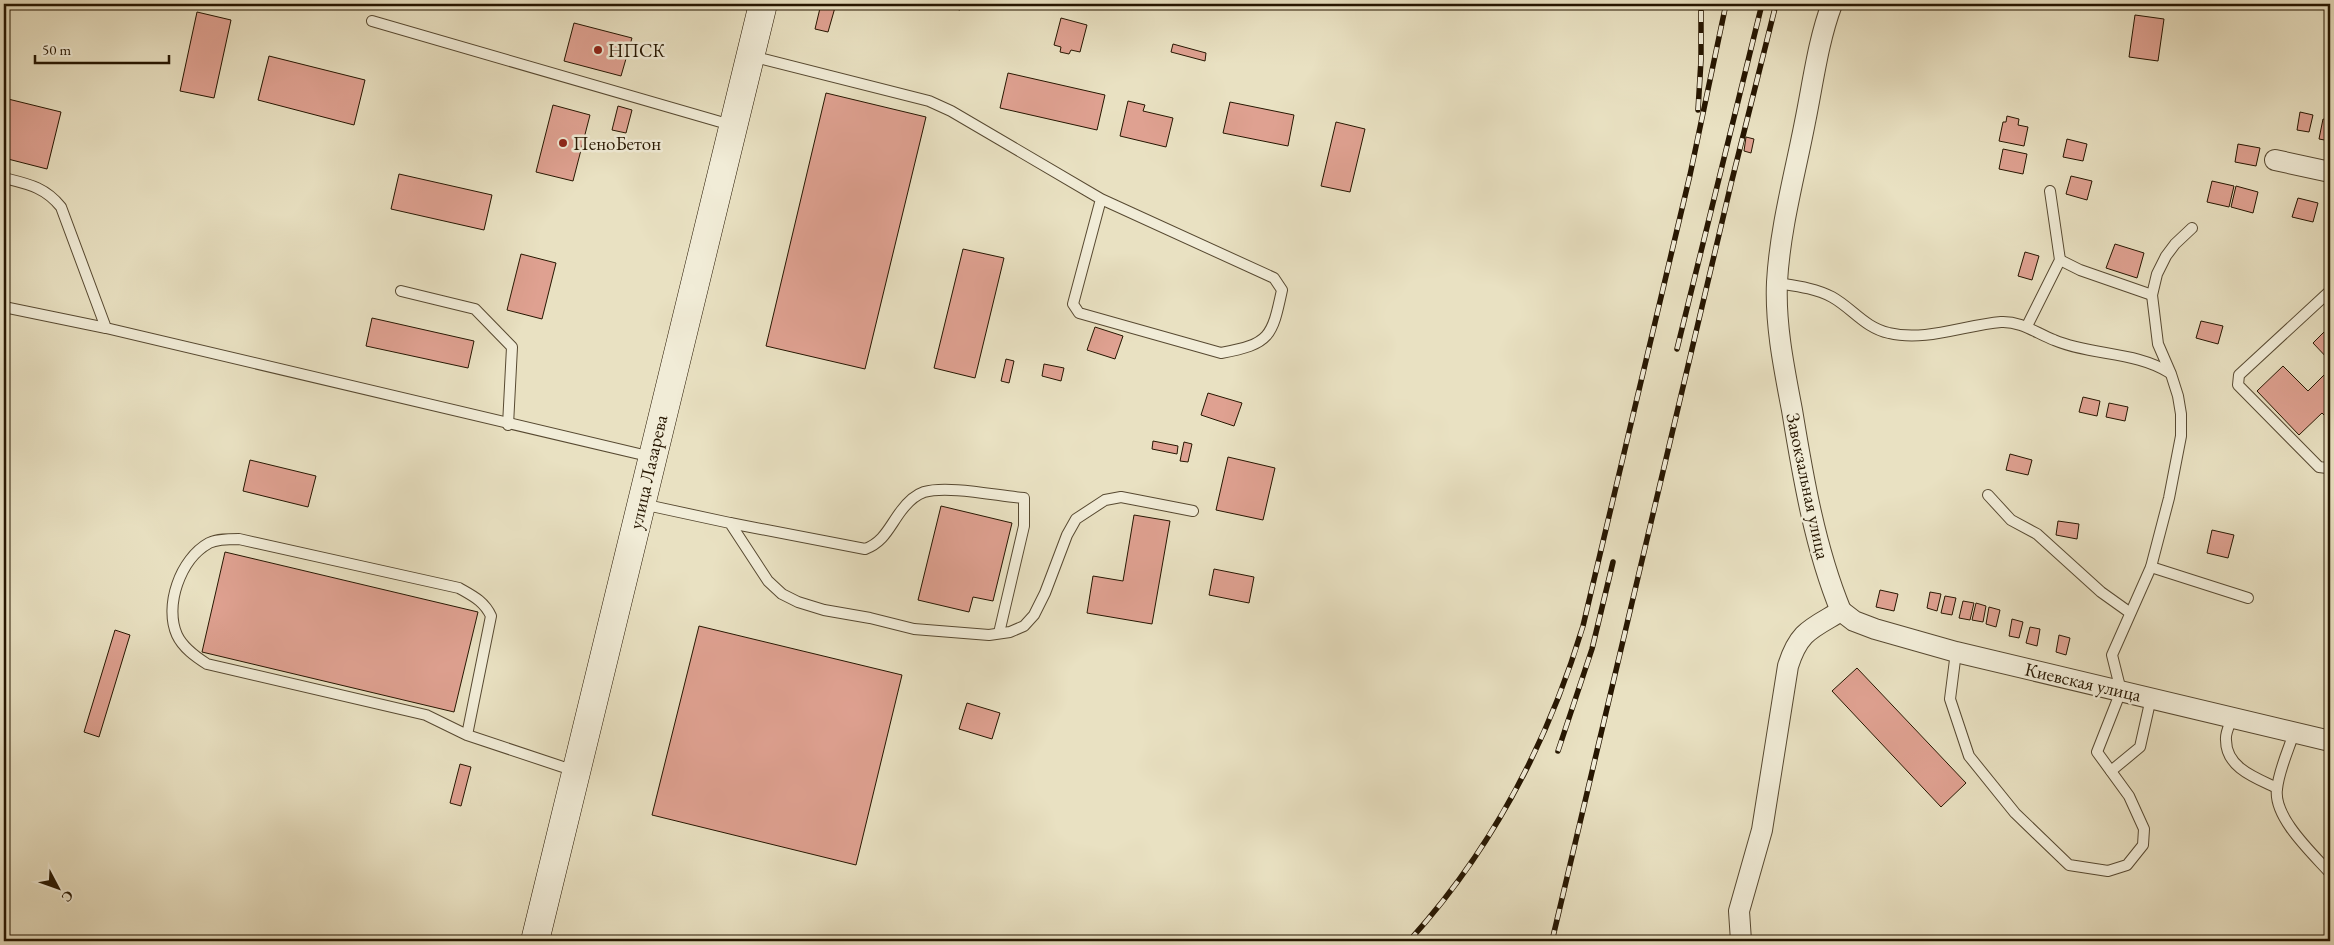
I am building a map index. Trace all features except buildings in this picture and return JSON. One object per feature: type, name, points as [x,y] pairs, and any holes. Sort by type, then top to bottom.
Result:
[{"type":"main road","name":"улица Лазарева","points":[[535,941],[762,4]]},
{"type":"street","name":"Завокзальная улица","points":[[1832,4],[1822,38],[1790,199],[1777,283],[1786,376],[1811,512],[1833,593],[1841,611]]},
{"type":"street","points":[[2276,160],[2330,172]]},
{"type":"street","points":[[1741,941],[1739,911],[1762,830],[1788,666],[1794,647],[1804,634],[1841,611]]},
{"type":"street","name":"Киевская улица","points":[[1841,611],[1854,621],[1875,629],[1956,652],[2330,741]]},
{"type":"lane","points":[[372,21],[733,126]]},
{"type":"lane","points":[[750,56],[929,101],[951,111],[1101,199],[1274,278],[1282,290],[1275,322],[1262,341],[1243,349],[1221,353],[1079,313],[1073,304],[1101,199]]},
{"type":"lane","points":[[4,178],[35,186],[52,195],[61,207],[106,328]]},
{"type":"lane","points":[[2027,326],[2060,260],[2050,191]]},
{"type":"lane","points":[[1956,652],[1950,699],[1969,756],[2014,813],[2068,865],[2108,871],[2127,864],[2143,845],[2144,829],[2129,796],[2097,752],[2121,691],[2112,655],[2129,612],[2151,567],[2169,498],[2181,436],[2181,414],[2171,374],[2158,344],[2152,295],[2157,274],[2166,256],[2192,228]]},
{"type":"lane","points":[[2060,260],[2080,270],[2152,295]]},
{"type":"lane","points":[[1777,283],[1807,288],[1833,297],[1863,322],[1876,330],[1890,334],[1906,336],[1927,334],[2003,322],[2027,326],[2067,345],[2156,364],[2171,374]]},
{"type":"lane","points":[[401,291],[475,308],[512,347],[508,425]]},
{"type":"lane","points":[[2330,291],[2239,375],[2238,385],[2319,467],[2327,468],[2330,465]]},
{"type":"lane","points":[[4,306],[106,328],[508,425],[652,457]]},
{"type":"lane","points":[[641,504],[865,549],[875,545],[884,538],[906,505],[922,492],[937,489],[1024,498],[1024,526],[999,634]]},
{"type":"lane","points":[[1988,495],[2010,520],[2037,534],[2102,592],[2129,612]]},
{"type":"lane","points":[[730,523],[768,581],[782,594],[798,602],[824,610],[870,618],[914,629],[989,635],[999,634],[1024,626],[1034,614],[1045,593],[1066,535],[1076,519],[1105,500],[1121,497],[1193,511]]},
{"type":"lane","points":[[467,734],[492,616],[486,606],[475,597],[459,588],[239,539],[227,539],[210,543],[194,554],[183,569],[174,602],[173,620],[178,636],[192,654],[208,664],[426,715],[467,734],[576,772]]},
{"type":"lane","points":[[2151,567],[2248,598]]},
{"type":"lane","points":[[2111,770],[2140,746],[2151,698]]},
{"type":"lane","points":[[2232,718],[2225,739],[2230,759],[2248,774],[2277,788]]},
{"type":"lane","points":[[2294,733],[2277,788],[2277,800],[2283,818],[2330,872]]},
{"type":"railway","points":[[1698,110],[1701,60],[1701,4]]},
{"type":"railway","points":[[1409,941],[1466,870],[1514,793],[1553,712],[1569,669],[1583,626],[1690,175],[1726,4]]},
{"type":"railway","points":[[1677,349],[1762,4]]},
{"type":"railway","points":[[1552,941],[1731,184],[1776,4]]},
{"type":"railway","points":[[1558,751],[1592,649],[1613,562]]},
{"type":"place","name":"НПСК","points":[[598,50]]},
{"type":"place","name":"ПеноБетон","points":[[563,143]]}]
